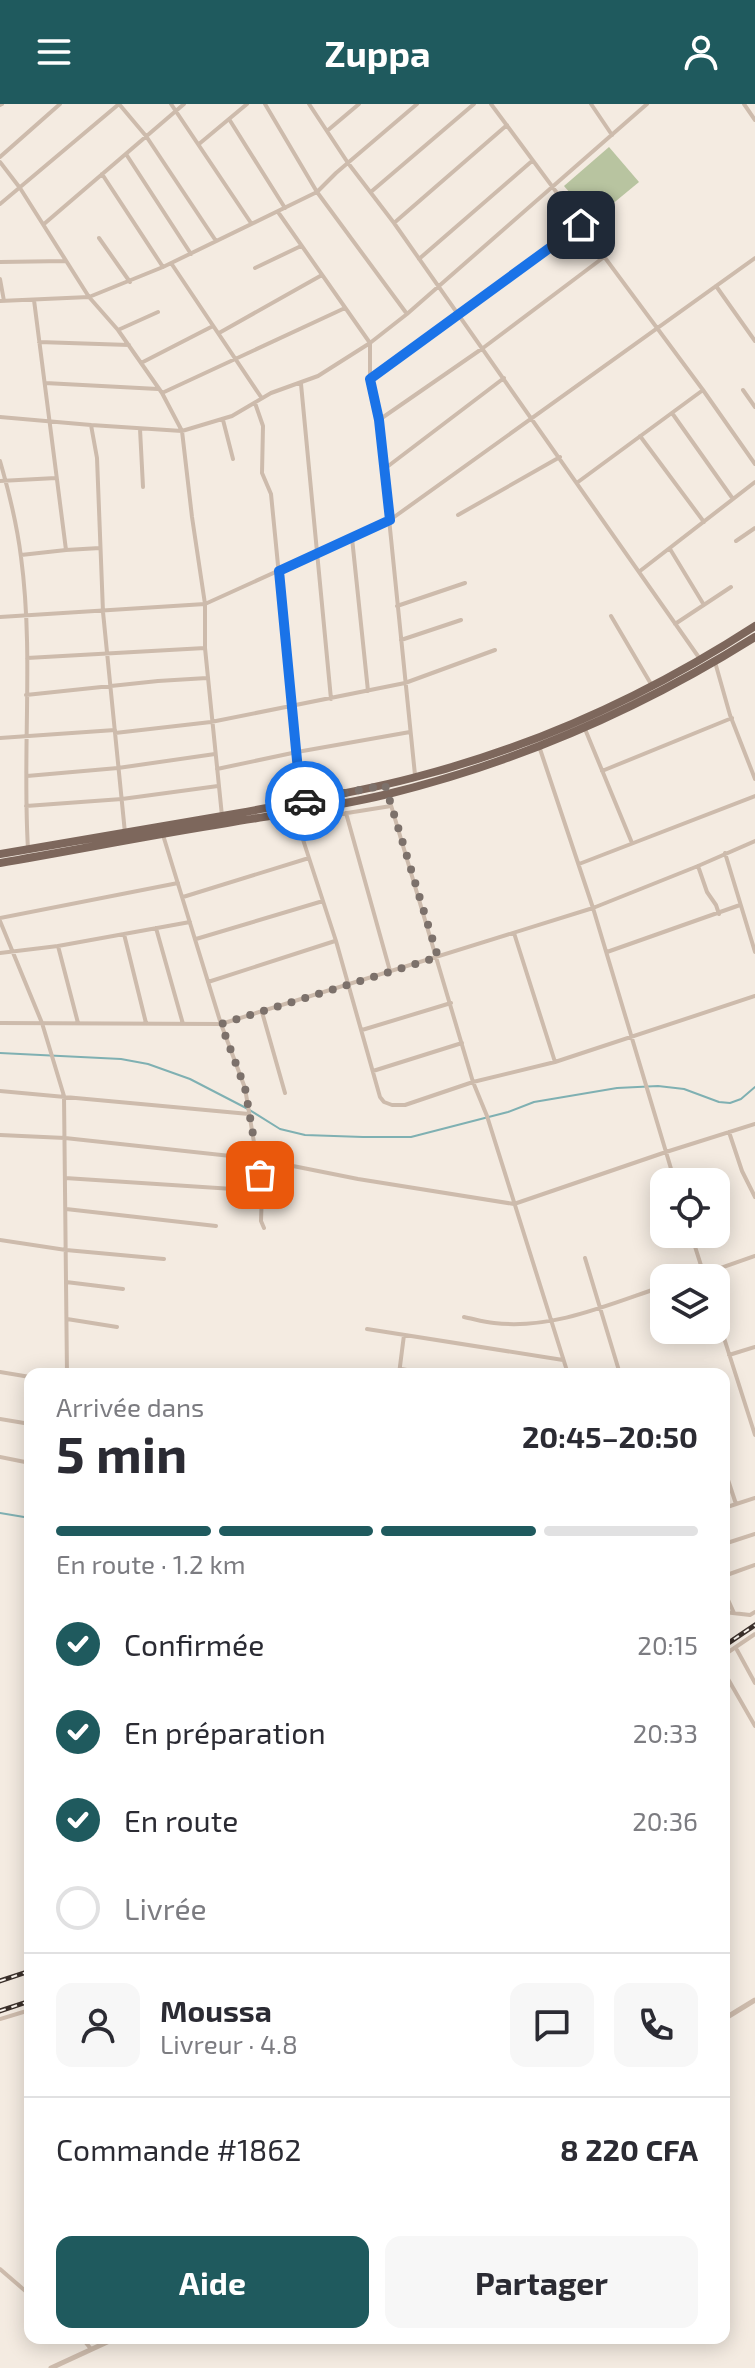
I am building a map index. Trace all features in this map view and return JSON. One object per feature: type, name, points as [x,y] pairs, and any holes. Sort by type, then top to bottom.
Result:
[{"type":"main road","points":[[0,854],[386,789],[464,772],[539,746],[656,694],[755,626]]},
{"type":"main road","points":[[713,657],[755,637]]},
{"type":"main road","points":[[0,863],[163,835],[296,817],[526,743],[703,664]]},
{"type":"street","points":[[60,104],[0,162],[44,224],[89,297],[118,330],[161,391],[182,431],[205,604],[207,678],[222,816]]},
{"type":"street","points":[[0,204],[119,104],[146,136],[216,241]]},
{"type":"street","points":[[171,104],[251,223]]},
{"type":"street","points":[[44,224],[184,104]]},
{"type":"street","points":[[199,144],[247,104]]},
{"type":"street","points":[[265,104],[317,192],[407,314]]},
{"type":"street","points":[[309,104],[348,163],[372,191],[578,482],[703,664]]},
{"type":"street","points":[[327,131],[359,104]]},
{"type":"street","points":[[0,279],[2,301],[89,297],[130,282],[317,192],[417,104]]},
{"type":"street","points":[[372,191],[474,104]]},
{"type":"street","points":[[491,104],[755,464]]},
{"type":"street","points":[[591,104],[612,135]]},
{"type":"street","points":[[0,417],[182,431],[223,420],[289,385],[301,384],[318,376],[370,343],[407,314],[647,104]]},
{"type":"street","points":[[744,104],[754,116]]},
{"type":"street","points":[[229,119],[285,209]]},
{"type":"street","points":[[394,223],[507,125]]},
{"type":"street","points":[[126,154],[191,254]]},
{"type":"street","points":[[419,259],[533,160]]},
{"type":"street","points":[[102,174],[163,267]]},
{"type":"street","points":[[278,212],[370,343],[370,379],[379,420],[415,778]]},
{"type":"street","points":[[370,379],[581,225]]},
{"type":"street","points":[[99,238],[130,282]]},
{"type":"street","points":[[255,268],[301,246]]},
{"type":"street","points":[[379,420],[483,348],[604,257]]},
{"type":"street","points":[[0,617],[205,604],[390,520],[755,258]]},
{"type":"street","points":[[0,262],[67,261]]},
{"type":"street","points":[[171,263],[262,398]]},
{"type":"street","points":[[218,333],[322,275]]},
{"type":"street","points":[[716,286],[755,341]]},
{"type":"street","points":[[34,300],[66,550]]},
{"type":"street","points":[[45,383],[161,391],[346,308]]},
{"type":"street","points":[[118,330],[158,312]]},
{"type":"street","points":[[141,363],[213,326]]},
{"type":"street","points":[[39,342],[129,345]]},
{"type":"street","points":[[383,470],[504,378]]},
{"type":"street","points":[[301,384],[331,699]]},
{"type":"street","points":[[578,482],[703,390]]},
{"type":"street","points":[[743,390],[755,407]]},
{"type":"street","points":[[255,403],[263,426],[262,473],[271,494],[301,802]]},
{"type":"street","points":[[672,412],[733,499]]},
{"type":"street","points":[[223,420],[233,459]]},
{"type":"street","points":[[91,425],[97,458],[103,612],[125,833]]},
{"type":"street","points":[[140,429],[143,487]]},
{"type":"street","points":[[640,436],[704,522]]},
{"type":"street","points":[[458,515],[560,457]]},
{"type":"street","points":[[0,461],[21,555],[26,616],[28,849]]},
{"type":"street","points":[[3,481],[56,478]]},
{"type":"street","points":[[640,571],[755,482]]},
{"type":"street","points":[[736,541],[755,528]]},
{"type":"street","points":[[352,538],[368,691]]},
{"type":"street","points":[[21,555],[100,548]]},
{"type":"street","points":[[670,548],[704,605]]},
{"type":"street","points":[[397,606],[465,583]]},
{"type":"street","points":[[675,624],[731,587]]},
{"type":"street","points":[[611,616],[653,686]]},
{"type":"street","points":[[401,640],[461,620]]},
{"type":"street","points":[[27,658],[205,648]]},
{"type":"street","points":[[0,738],[115,732],[211,722],[405,683],[495,650]]},
{"type":"street","points":[[713,657],[755,779]]},
{"type":"street","points":[[26,695],[207,678]]},
{"type":"street","points":[[602,771],[732,718]]},
{"type":"street","points":[[584,727],[632,844]]},
{"type":"street","points":[[217,769],[410,732]]},
{"type":"street","points":[[539,746],[593,908],[671,1168]]},
{"type":"street","points":[[27,776],[118,768],[215,754]]},
{"type":"street","points":[[26,806],[122,799],[219,786]]},
{"type":"street","points":[[386,789],[473,1082],[487,1116],[566,1368]]},
{"type":"street","points":[[579,864],[755,796]]},
{"type":"street","points":[[391,806],[296,817],[336,941],[381,1100],[392,1105],[405,1105],[473,1082],[555,1062],[755,996]]},
{"type":"street","points":[[346,813],[390,971]]},
{"type":"street","points":[[163,835],[221,1024],[245,1088],[258,1159],[264,1228]]},
{"type":"street","points":[[0,1023],[221,1024],[593,908],[755,841]]},
{"type":"street","points":[[725,853],[755,952]]},
{"type":"street","points":[[183,897],[309,858]]},
{"type":"street","points":[[698,866],[719,914]]},
{"type":"street","points":[[67,1368],[64,1096],[42,1023],[0,919],[178,883]]},
{"type":"street","points":[[196,939],[323,901]]},
{"type":"street","points":[[606,952],[740,905]]},
{"type":"street","points":[[0,953],[58,946],[190,922]]},
{"type":"street","points":[[156,928],[183,1024]]},
{"type":"street","points":[[514,933],[555,1062]]},
{"type":"street","points":[[124,934],[146,1023]]},
{"type":"street","points":[[208,982],[336,941]]},
{"type":"street","points":[[58,946],[78,1023]]},
{"type":"street","points":[[362,1030],[451,1003]]},
{"type":"street","points":[[262,1012],[285,1093]]},
{"type":"street","points":[[373,1071],[462,1043]]},
{"type":"street","points":[[0,1091],[249,1114]]},
{"type":"street","points":[[0,1135],[65,1138],[258,1159],[514,1204],[755,1124]]},
{"type":"street","points":[[729,1132],[742,1171],[755,1197]]},
{"type":"street","points":[[65,1178],[262,1191]]},
{"type":"street","points":[[66,1209],[216,1226]]},
{"type":"street","points":[[0,1240],[164,1259]]},
{"type":"street","points":[[730,1266],[755,1256]]},
{"type":"street","points":[[585,1258],[618,1368]]},
{"type":"street","points":[[66,1282],[123,1289]]},
{"type":"street","points":[[464,1317],[512,1324],[562,1319],[650,1291]]},
{"type":"street","points":[[67,1319],[117,1327]]},
{"type":"street","points":[[367,1329],[563,1360]]},
{"type":"street","points":[[400,1368],[404,1335]]},
{"type":"street","points":[[726,1344],[755,1435]]},
{"type":"street","points":[[729,1355],[755,1347]]},
{"type":"street","points":[[0,1372],[24,1376]]},
{"type":"street","points":[[0,1419],[24,1423]]},
{"type":"street","points":[[0,1457],[24,1462]]},
{"type":"street","points":[[730,1486],[736,1504]]},
{"type":"street","points":[[730,1506],[755,1498]]},
{"type":"street","points":[[730,1542],[755,1534]]},
{"type":"street","points":[[730,1574],[755,1565]]},
{"type":"street","points":[[730,1604],[734,1613]]},
{"type":"street","points":[[730,1613],[750,1615],[755,1612]]},
{"type":"street","points":[[730,1651],[755,1634]]},
{"type":"street","points":[[737,1650],[755,1683]]},
{"type":"street","points":[[730,1682],[755,1726]]},
{"type":"street","points":[[730,2015],[755,2000]]},
{"type":"street","points":[[0,2019],[24,2012]]},
{"type":"street","points":[[0,2269],[24,2290]]},
{"type":"street","points":[[87,2344],[91,2349]]},
{"type":"street","points":[[51,2368],[102,2344]]},
{"type":"green space","points":[[609,147],[639,182],[593,220],[564,186]]},
{"type":"waterway","points":[[0,1053],[121,1059],[148,1064],[190,1079],[280,1129],[305,1135],[411,1137],[508,1112],[534,1102],[617,1088],[658,1086],[684,1089],[730,1103],[741,1099],[755,1087]]},
{"type":"waterway","points":[[0,1513],[24,1517]]},
{"type":"railway","points":[[730,1642],[755,1625]]},
{"type":"railway","points":[[0,1981],[24,1973]]},
{"type":"railway","points":[[0,2011],[24,2003]]},
{"type":"way so far","points":[[260,1175],[245,1088],[221,1024],[438,957],[385,785],[305,801]]},
{"type":"route","points":[[305,801],[301,802],[279,571],[390,520],[379,420],[370,379],[581,225]]}]
